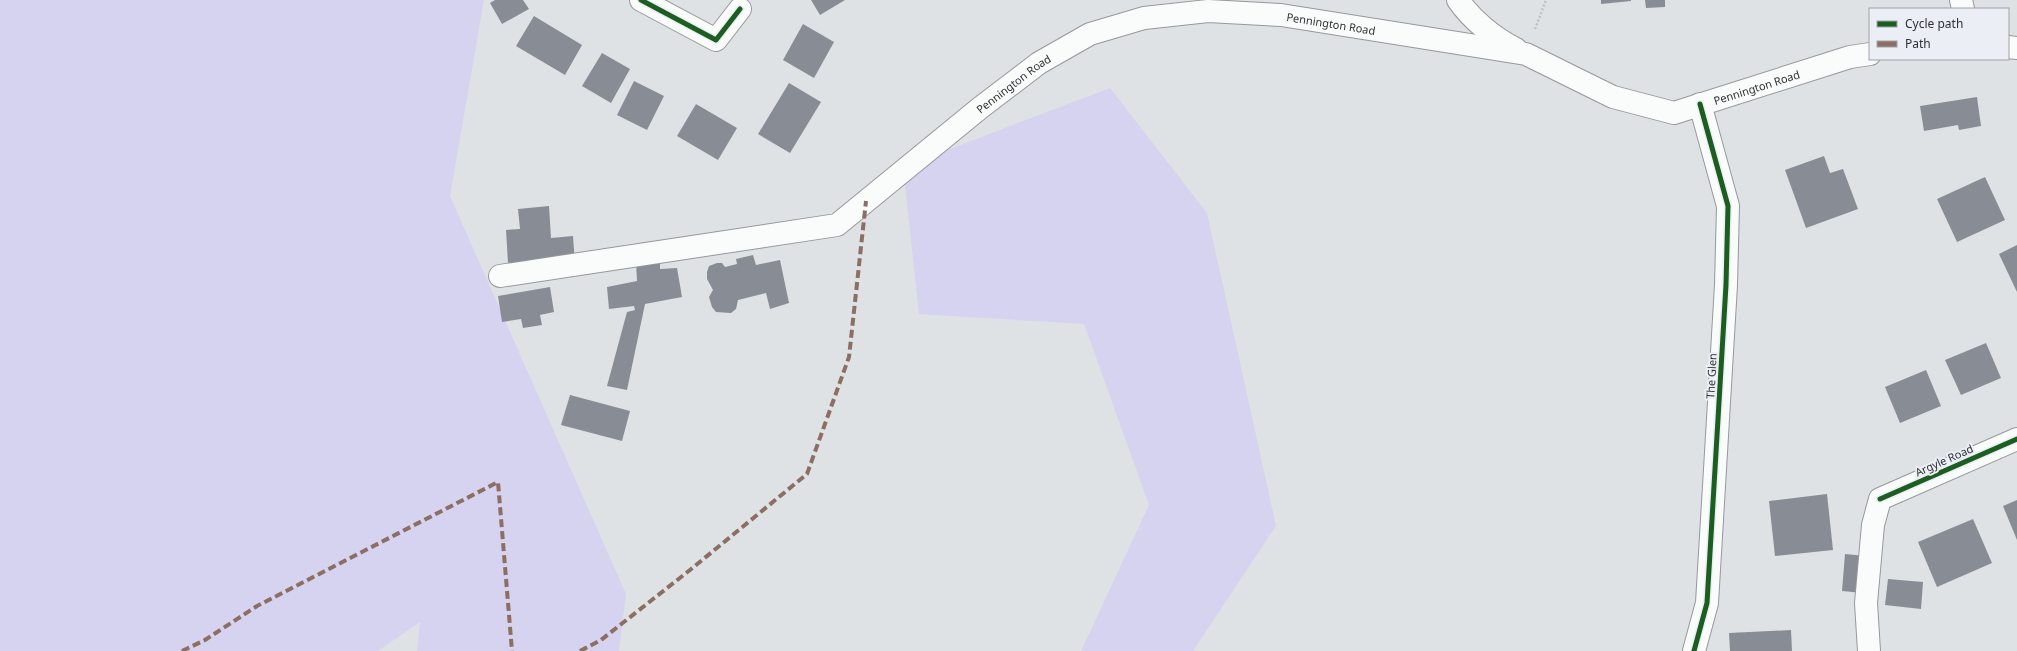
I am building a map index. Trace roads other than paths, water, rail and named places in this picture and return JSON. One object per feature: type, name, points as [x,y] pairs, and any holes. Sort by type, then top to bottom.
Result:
[{"type":"street","points":[[641,0],[716,40],[740,9]]},
{"type":"street","points":[[1458,0],[1464,9],[1500,41],[1526,54]]},
{"type":"street","name":"Pennington Road","points":[[500,276],[838,225],[980,108],[1039,63],[1090,34],[1144,18],[1208,11],[1281,15],[1526,54],[1613,97],[1674,113],[1850,57],[1869,54]]},
{"type":"street","name":"The Glen","points":[[1694,651],[1706,603],[1726,285],[1728,206],[1700,104]]},
{"type":"street","name":"Argyle Road","points":[[1869,651],[1866,603],[1874,526],[1880,499],[2017,439]]}]
